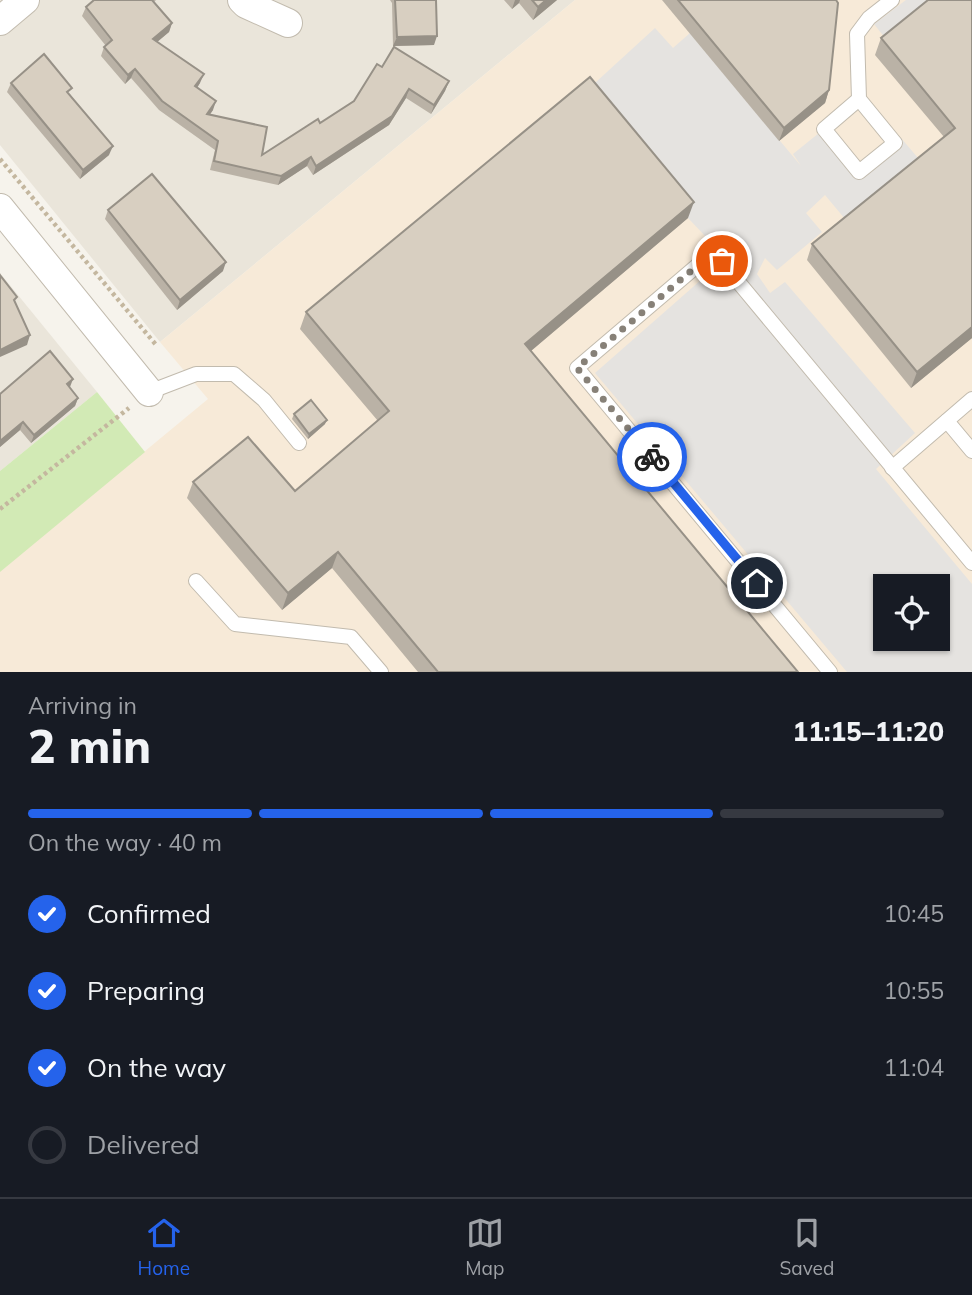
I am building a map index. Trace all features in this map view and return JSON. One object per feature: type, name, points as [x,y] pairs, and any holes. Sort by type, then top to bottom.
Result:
[{"type":"street","points":[[0,21],[25,0]]},
{"type":"street","points":[[242,0],[289,23]]},
{"type":"street","points":[[0,208],[149,392]]},
{"type":"lane","points":[[859,99],[824,129],[859,172],[895,143],[859,99],[857,34],[869,18],[892,0]]},
{"type":"lane","points":[[830,672],[577,368],[705,259],[739,264],[735,278],[972,563]]},
{"type":"lane","points":[[149,392],[196,374],[234,374],[264,400],[299,443]]},
{"type":"lane","points":[[892,468],[972,399]]},
{"type":"lane","points":[[947,421],[972,451]]},
{"type":"lane","points":[[196,581],[235,624],[351,637],[382,672]]},
{"type":"path","points":[[0,159],[157,346]]},
{"type":"path","points":[[0,509],[149,392]]},
{"type":"shaded area","points":[[0,0],[575,0],[160,342],[0,145]]},
{"type":"shaded area","points":[[575,0],[972,0],[972,672],[0,672],[0,571],[208,399],[160,342]]},
{"type":"shaded area","points":[[906,0],[942,0],[889,43],[874,24]]},
{"type":"shaded area","points":[[655,28],[673,48],[690,33],[801,166],[793,154],[824,129],[859,172],[901,138],[924,165],[850,225],[825,195],[806,213],[822,232],[777,270],[765,258],[757,274],[770,293],[785,282],[915,433],[876,469],[972,584],[972,672],[847,672],[595,373],[726,258],[688,218],[584,93]]},
{"type":"shaded area","points":[[0,273],[97,392],[0,471]]},
{"type":"green space","points":[[97,392],[145,452],[0,572],[0,471]]},
{"type":"building","points":[[94,0],[152,0],[172,23],[153,39],[204,74],[195,86],[216,101],[207,114],[267,127],[262,155],[318,119],[320,123],[354,101],[377,64],[382,67],[394,47],[449,81],[434,105],[409,89],[392,116],[316,166],[311,157],[281,176],[214,161],[218,141],[162,101],[135,69],[128,75],[104,47],[112,40],[86,7]]},
{"type":"building","points":[[395,0],[436,0],[437,36],[397,37]]},
{"type":"building","points":[[532,0],[546,0],[538,7]]},
{"type":"building","points":[[678,0],[836,0],[838,3],[829,90],[784,128]]},
{"type":"building","points":[[928,0],[972,0],[972,327],[917,372],[812,244],[955,128],[881,38]]},
{"type":"building","points":[[44,54],[72,88],[67,92],[113,146],[83,170],[11,83]]},
{"type":"building","points":[[590,77],[694,202],[525,344],[798,672],[438,672],[338,552],[288,593],[193,482],[248,437],[295,491],[389,411],[306,312]]},
{"type":"building","points":[[152,174],[226,262],[180,300],[108,210]]},
{"type":"building","points":[[0,275],[17,297],[14,300],[30,335],[0,350]]},
{"type":"building","points":[[50,351],[73,379],[67,384],[78,398],[34,435],[23,422],[0,441],[0,394]]},
{"type":"building","points":[[311,400],[327,420],[309,434],[294,414]]},
{"type":"way so far","points":[[652,457],[577,368],[705,259],[722,261]]},
{"type":"route","points":[[652,457],[757,583]]}]
